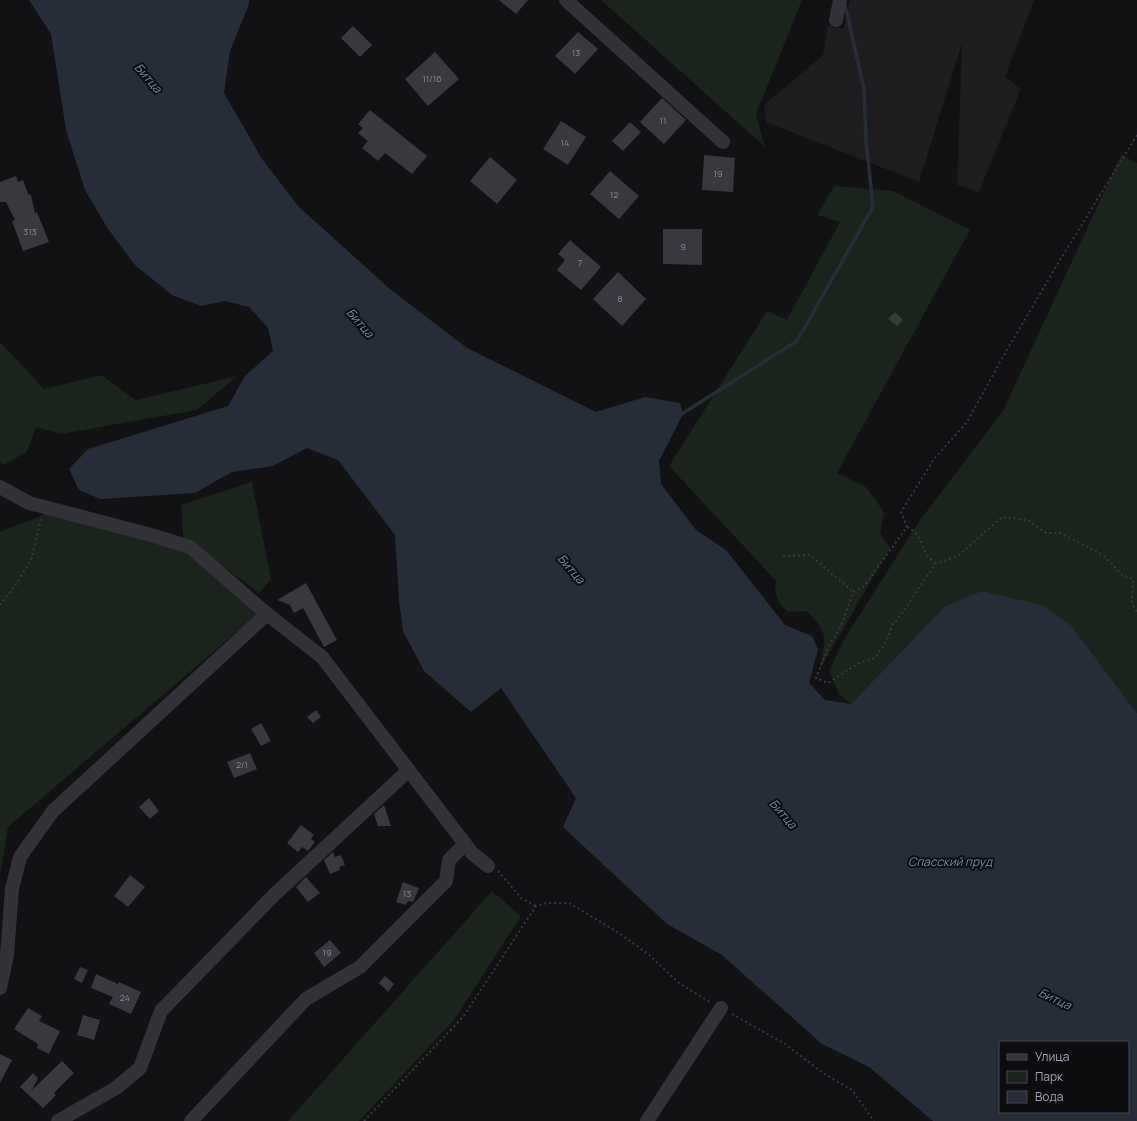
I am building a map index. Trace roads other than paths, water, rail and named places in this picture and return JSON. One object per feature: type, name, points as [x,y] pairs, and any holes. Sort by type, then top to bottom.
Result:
[{"type":"street","points":[[566,0],[723,142]]},
{"type":"street","points":[[836,20],[840,0]]},
{"type":"street","points":[[0,487],[29,503],[152,535],[190,547],[267,614],[322,657],[464,844],[472,853],[488,866]]},
{"type":"street","points":[[0,988],[7,955],[12,889],[20,856],[52,811],[267,614]]},
{"type":"street","points":[[58,1121],[116,1088],[140,1068],[162,1011],[274,895],[409,770]]},
{"type":"street","points":[[191,1121],[306,998],[360,967],[446,881],[449,860],[464,844]]},
{"type":"street","points":[[647,1121],[721,1008]]},
{"type":"water","name":"Спасский пруд","points":[[29,0],[249,0],[249,4],[230,51],[224,93],[262,159],[299,207],[390,289],[467,348],[596,412],[645,397],[680,403],[683,414],[659,461],[661,484],[696,530],[726,550],[785,625],[812,636],[818,649],[809,683],[825,700],[851,704],[944,607],[982,591],[1042,605],[1071,625],[1137,713],[1137,1121],[933,1121],[869,1067],[822,1044],[722,955],[667,924],[563,827],[576,798],[501,688],[471,712],[424,671],[403,631],[399,601],[395,535],[338,460],[307,448],[273,466],[232,472],[195,493],[100,499],[79,490],[69,469],[88,449],[228,406],[245,376],[273,351],[268,328],[249,307],[225,301],[201,306],[172,295],[135,265],[108,229],[85,190],[66,130],[51,34]]},
{"type":"waterway","points":[[680,415],[797,341],[873,207],[866,140],[864,89],[845,5]]},
{"type":"water label","name":"Битца","points":[[148,78]]},
{"type":"water label","name":"Битца","points":[[360,323]]},
{"type":"water label","name":"Битца","points":[[571,569]]},
{"type":"water label","name":"Битца","points":[[783,814]]},
{"type":"water label","name":"Битца","points":[[1055,999]]}]
